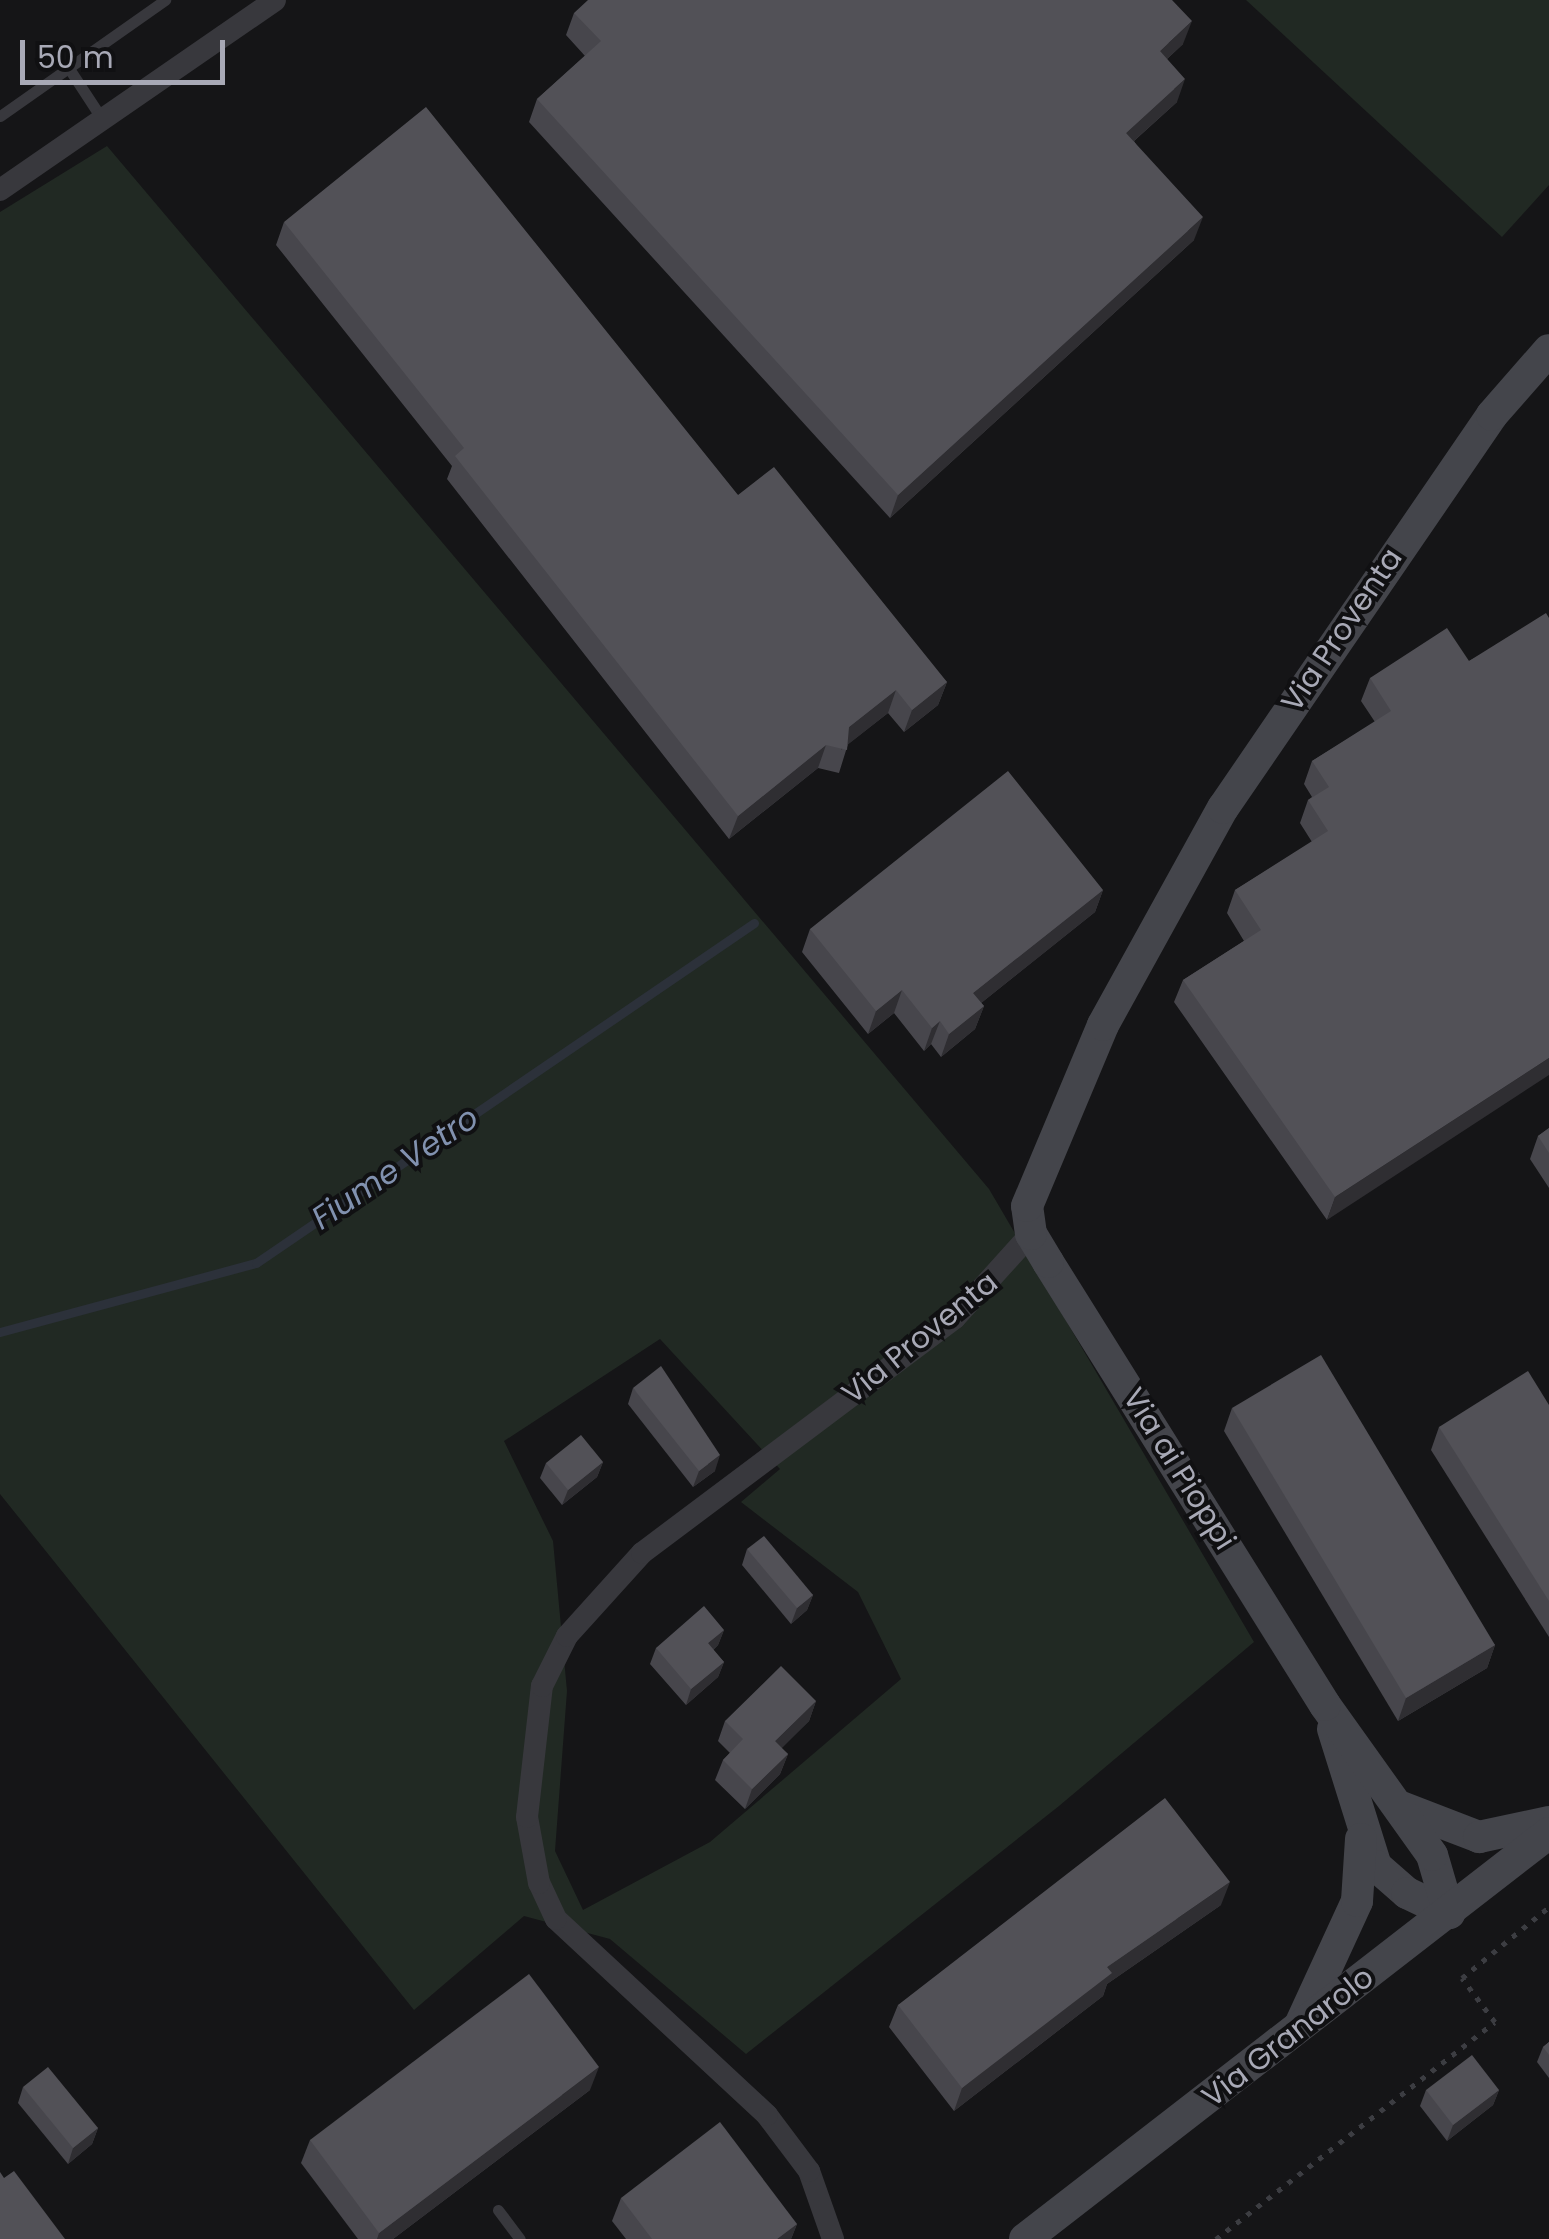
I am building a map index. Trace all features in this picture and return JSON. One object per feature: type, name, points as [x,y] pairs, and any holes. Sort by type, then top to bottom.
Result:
[{"type":"street","points":[[0,190],[275,0]]},
{"type":"street","name":"Via Proventa","points":[[832,2239],[809,2171],[768,2115],[556,1920],[539,1884],[527,1817],[542,1686],[567,1636],[642,1553],[955,1318],[1006,1270],[1031,1234],[1027,1206],[1070,1093],[1224,808],[1492,415],[1549,350]]},
{"type":"street","name":"Via ai Pioppi","points":[[1031,1234],[1325,1705],[1401,1807],[1444,1881],[1448,1913]]},
{"type":"street","name":"Via ai Pioppi","points":[[1325,1705],[1362,1820],[1386,1878],[1448,1913]]},
{"type":"street","points":[[1401,1807],[1480,1837],[1549,1822]]},
{"type":"street","name":"Via ai Pioppi","points":[[1298,2030],[1357,1901],[1362,1820]]},
{"type":"street","name":"Via Granarolo","points":[[1025,2239],[1549,1833]]},
{"type":"lane","points":[[0,116],[164,0]]},
{"type":"lane","points":[[68,67],[102,119]]},
{"type":"lane","points":[[498,2210],[520,2239]]},
{"type":"path","points":[[1216,2239],[1496,2022],[1462,1978],[1549,1908]]},
{"type":"shaded area","points":[[1246,0],[1549,0],[1549,185],[1502,237]]},
{"type":"shaded area","points":[[107,146],[989,1189],[1254,1642],[1059,1806],[746,2054],[610,1939],[524,1916],[414,2010],[0,1494],[0,212]],"holes":[[[660,1339],[780,1469],[741,1502],[858,1592],[901,1679],[710,1842],[583,1910],[555,1851],[567,1691],[553,1541],[504,1441]]]},
{"type":"building","points":[[588,0],[1172,0],[1192,21],[1160,51],[1185,79],[1126,133],[1203,217],[898,495],[537,99],[601,41],[574,13]]},
{"type":"building","points":[[426,107],[738,495],[774,467],[947,682],[912,710],[896,690],[849,727],[847,750],[826,745],[738,816],[455,456],[464,448],[284,222]]},
{"type":"building","points":[[1546,613],[1549,1058],[1335,1197],[1183,980],[1261,930],[1235,890],[1328,831],[1308,800],[1329,787],[1312,761],[1391,711],[1370,678],[1447,628],[1469,661]]},
{"type":"building","points":[[1008,771],[1103,890],[973,993],[984,1006],[949,1034],[940,1021],[932,1028],[902,990],[876,1011],[810,929]]},
{"type":"building","points":[[1549,1128],[1549,1153],[1538,1136]]},
{"type":"building","points":[[1321,1355],[1495,1645],[1406,1698],[1232,1408]]},
{"type":"building","points":[[661,1366],[720,1455],[699,1471],[633,1388]]},
{"type":"building","points":[[1528,1371],[1549,1405],[1549,1601],[1439,1427]]},
{"type":"building","points":[[581,1435],[603,1462],[568,1490],[546,1463]]},
{"type":"building","points":[[764,1536],[813,1595],[797,1608],[747,1549]]},
{"type":"building","points":[[704,1606],[724,1630],[708,1643],[724,1662],[691,1689],[656,1648]]},
{"type":"building","points":[[781,1666],[816,1701],[775,1741],[788,1754],[752,1789],[723,1760],[743,1739],[725,1721]]},
{"type":"building","points":[[1165,1798],[1230,1882],[1107,1967],[1112,1973],[962,2088],[898,2005]]},
{"type":"building","points":[[529,1974],[599,2067],[379,2233],[310,2140]]},
{"type":"building","points":[[1472,2055],[1499,2090],[1453,2125],[1426,2090]]},
{"type":"building","points":[[48,2067],[98,2128],[73,2148],[23,2087]]},
{"type":"building","points":[[720,2122],[797,2224],[777,2239],[652,2239],[621,2198]]},
{"type":"building","points":[[14,2171],[65,2239],[0,2239],[0,2172],[4,2178]]},
{"type":"waterway","name":"Fiume Vetro","points":[[0,1332],[256,1263],[754,923]]}]
